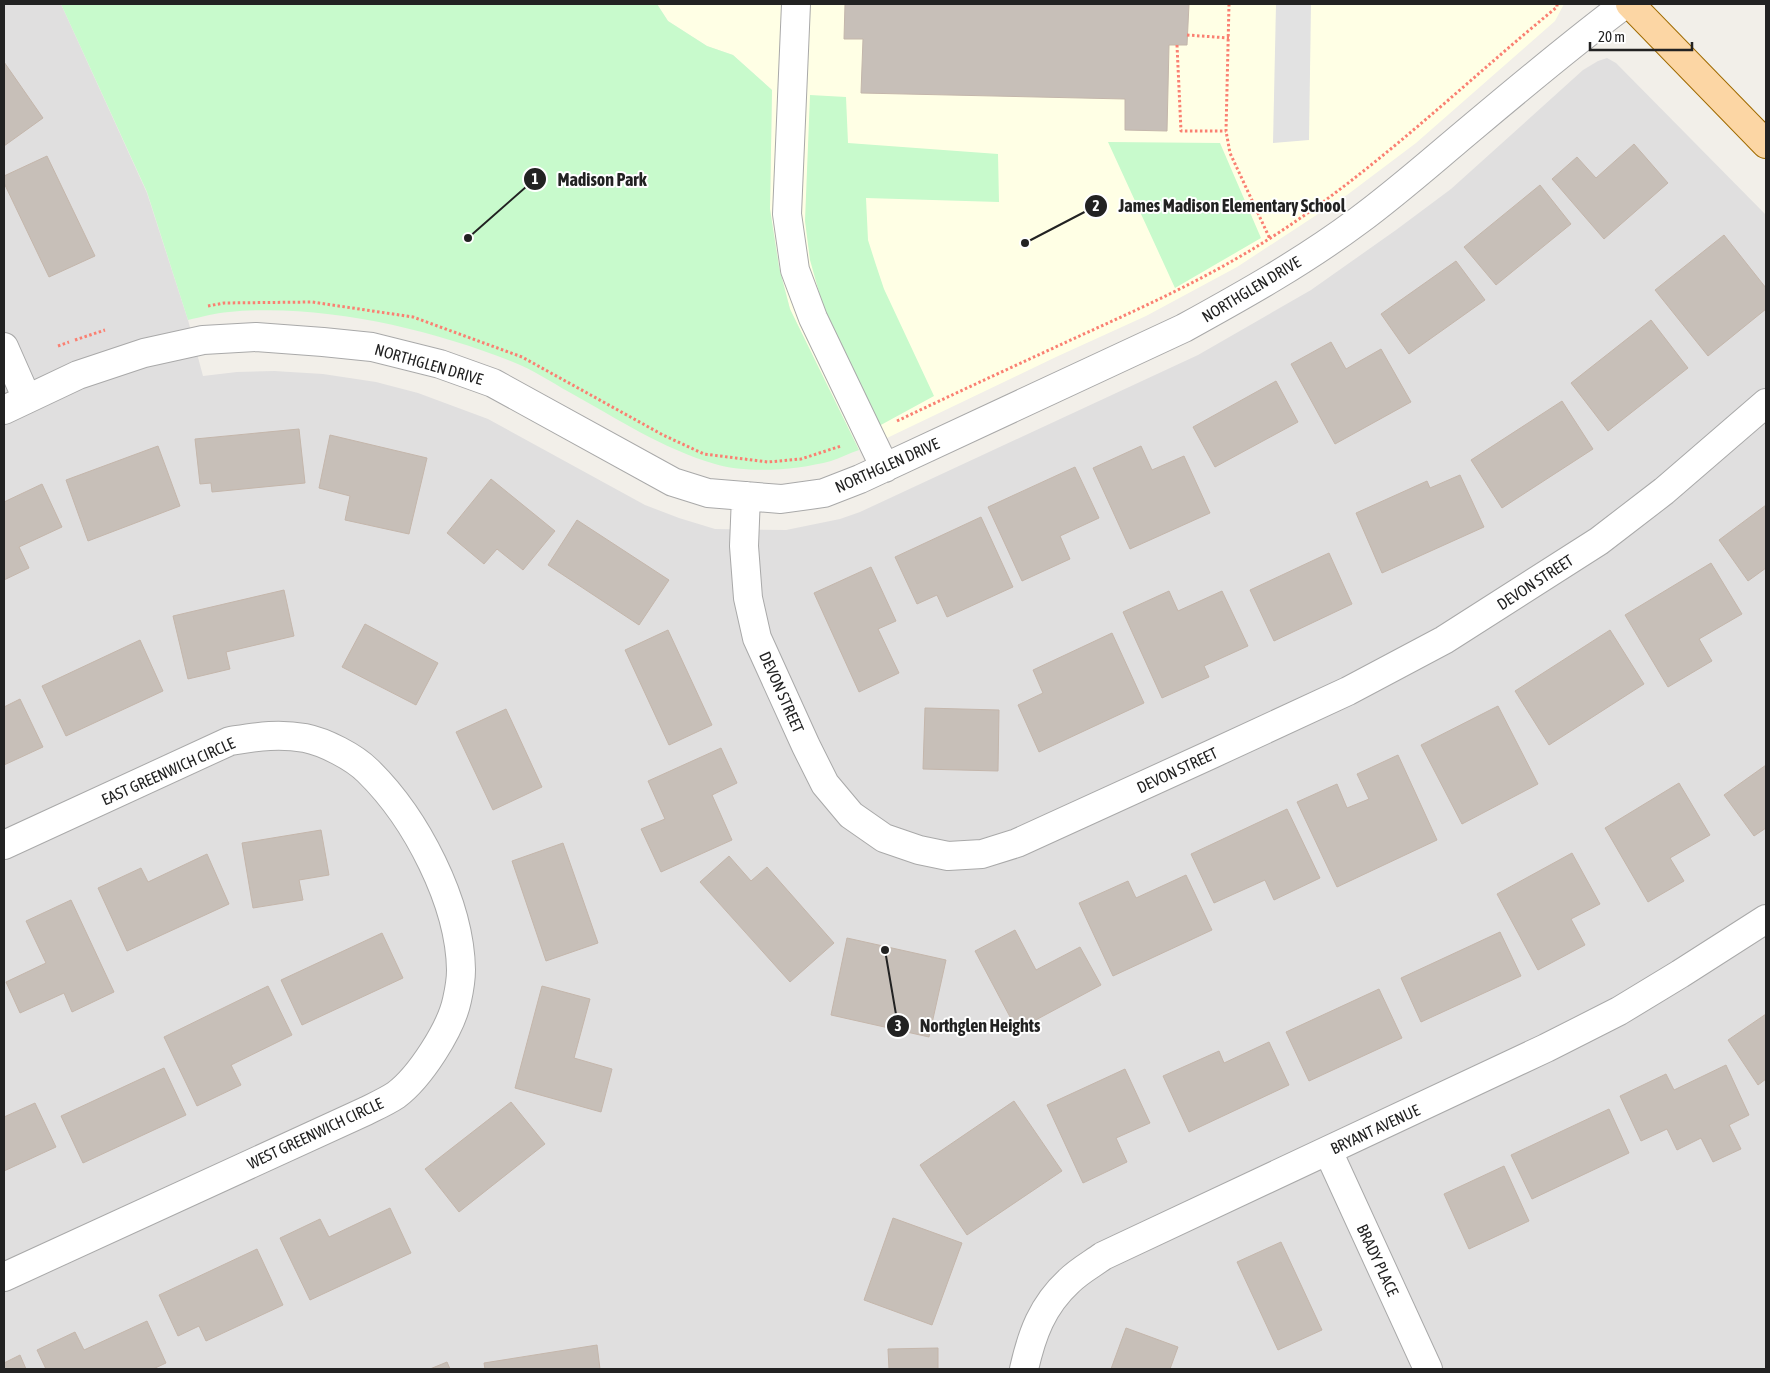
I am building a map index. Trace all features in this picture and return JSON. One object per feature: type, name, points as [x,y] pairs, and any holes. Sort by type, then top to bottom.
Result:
[{"type":"main road","points":[[1630,4],[1766,144]]},
{"type":"street","points":[[796,4],[787,214],[795,270],[813,318],[885,468]]},
{"type":"street","name":"NORTHGLEN DRIVE","points":[[16,405],[78,375],[144,353],[203,340],[256,337],[372,347],[440,364],[493,382],[673,482],[708,493],[781,499],[824,493],[885,468],[1184,328],[1304,258],[1358,221],[1386,199],[1570,46],[1625,4]]},
{"type":"street","points":[[4,347],[16,405]]},
{"type":"street","name":"DEVON STREET","points":[[746,496],[744,546],[748,598],[757,638],[806,746],[826,784],[851,815],[884,838],[919,850],[948,856],[982,854],[1017,843],[1348,691],[1444,640],[1599,541],[1664,491],[1766,403]]},
{"type":"street","name":"EAST GREENWICH CIRCLE","points":[[4,845],[230,742],[266,735],[306,738],[339,751],[367,770],[392,798],[416,832],[432,866]]},
{"type":"street","name":"WEST GREENWICH CIRCLE","points":[[4,1277],[366,1111],[397,1094],[422,1067],[444,1036],[457,1002],[461,971],[457,938],[448,901],[432,866]]},
{"type":"street","name":"BRYANT AVENUE","points":[[1024,1369],[1031,1338],[1045,1308],[1069,1281],[1103,1256],[1546,1048],[1610,1015],[1680,974],[1766,919]]},
{"type":"street","name":"BRADY PLACE","points":[[1328,1151],[1428,1369]]},
{"type":"path","points":[[1229,4],[1226,131],[1230,153],[1270,239]]},
{"type":"path","points":[[1188,35],[1228,38]]},
{"type":"path","points":[[1177,45],[1180,131],[1226,131]]},
{"type":"shaded area","points":[[4,4],[61,4],[147,193],[188,320],[203,376],[237,372],[274,371],[323,374],[376,382],[418,393],[488,419],[645,505],[715,529],[786,530],[840,519],[860,512],[1198,355],[1311,290],[1396,230],[1451,189],[1583,70],[1607,58],[1616,63],[1766,215],[1766,1369],[4,1369]]},
{"type":"shaded area","points":[[657,4],[1564,4],[1555,21],[1416,143],[1347,195],[1237,267],[1146,316],[859,450],[790,309],[779,267],[770,209],[772,90],[733,55],[707,46],[668,21]]},
{"type":"shaded area","points":[[1276,4],[1311,4],[1309,140],[1273,143]]},
{"type":"green space","points":[[61,4],[657,4],[668,21],[707,46],[733,55],[772,90],[770,209],[779,267],[790,309],[859,450],[831,461],[788,469],[758,470],[728,467],[696,458],[658,441],[520,365],[480,350],[410,329],[373,321],[300,311],[264,310],[229,312],[188,320],[147,192]]},
{"type":"green space","points":[[810,95],[846,97],[848,143],[998,154],[999,202],[866,198],[868,240],[884,289],[934,396],[879,426],[822,303],[810,260],[805,221]]},
{"type":"green space","points":[[1108,142],[1220,143],[1261,238],[1175,288]]},
{"type":"building","points":[[845,4],[1189,4],[1187,45],[1169,45],[1167,131],[1125,130],[1125,99],[861,93],[863,39],[844,39]]},
{"type":"building","points":[[4,62],[43,118],[4,146]]},
{"type":"building","points":[[1634,144],[1668,183],[1604,239],[1552,179],[1577,157],[1596,178]]},
{"type":"building","points":[[47,156],[95,256],[49,277],[4,183],[4,176]]},
{"type":"building","points":[[1540,185],[1571,224],[1496,285],[1464,247]]},
{"type":"building","points":[[1724,235],[1766,288],[1766,309],[1708,356],[1655,290]]},
{"type":"building","points":[[1456,261],[1485,300],[1409,354],[1381,314]]},
{"type":"building","points":[[1651,320],[1688,368],[1608,431],[1571,383]]},
{"type":"building","points":[[1331,342],[1346,369],[1381,349],[1411,402],[1335,444],[1291,364]]},
{"type":"building","points":[[1276,381],[1298,422],[1215,467],[1193,427]]},
{"type":"building","points":[[1562,401],[1593,449],[1502,508],[1471,460]]},
{"type":"building","points":[[299,429],[305,483],[212,492],[211,483],[200,484],[195,439]]},
{"type":"building","points":[[330,435],[427,458],[409,534],[345,520],[350,496],[319,488]]},
{"type":"building","points":[[158,446],[180,506],[88,541],[66,480]]},
{"type":"building","points":[[1141,446],[1152,470],[1184,456],[1210,513],[1130,549],[1093,468]]},
{"type":"building","points":[[1075,467],[1099,518],[1060,536],[1070,559],[1022,581],[988,507]]},
{"type":"building","points":[[1460,475],[1484,527],[1382,573],[1356,513],[1427,481],[1430,488]]},
{"type":"building","points":[[491,479],[555,531],[523,570],[497,549],[484,564],[447,533]]},
{"type":"building","points":[[42,484],[62,527],[19,547],[29,568],[4,580],[4,502]]},
{"type":"building","points":[[1766,505],[1766,568],[1748,581],[1719,540]]},
{"type":"building","points":[[981,517],[1013,587],[947,617],[937,595],[917,604],[895,557]]},
{"type":"building","points":[[577,520],[669,580],[639,625],[548,565]]},
{"type":"building","points":[[1329,553],[1352,604],[1274,641],[1250,590]]},
{"type":"building","points":[[1711,563],[1742,614],[1699,639],[1712,661],[1668,687],[1625,615]]},
{"type":"building","points":[[871,567],[896,621],[878,629],[899,673],[859,692],[814,593]]},
{"type":"building","points":[[284,590],[294,636],[226,652],[230,669],[188,679],[173,616]]},
{"type":"building","points":[[1169,591],[1178,611],[1222,591],[1248,646],[1204,666],[1209,677],[1162,698],[1123,612]]},
{"type":"building","points":[[365,624],[438,663],[416,705],[342,667]]},
{"type":"building","points":[[668,630],[712,725],[669,745],[625,650]]},
{"type":"building","points":[[1610,630],[1644,684],[1549,745],[1515,691]]},
{"type":"building","points":[[1112,633],[1144,703],[1039,752],[1018,705],[1043,693],[1033,670]]},
{"type":"building","points":[[140,640],[163,691],[66,736],[42,686]]},
{"type":"building","points":[[20,699],[43,747],[4,765],[4,707]]},
{"type":"building","points":[[1498,706],[1538,784],[1462,824],[1421,745]]},
{"type":"building","points":[[925,708],[999,710],[998,771],[923,769]]},
{"type":"building","points":[[506,709],[542,787],[493,810],[456,732]]},
{"type":"building","points":[[721,748],[737,783],[712,795],[732,840],[661,872],[641,829],[665,819],[648,781]]},
{"type":"building","points":[[1398,755],[1437,840],[1337,887],[1297,802],[1337,784],[1347,808],[1369,799],[1357,774]]},
{"type":"building","points":[[1766,765],[1766,828],[1754,836],[1724,795]]},
{"type":"building","points":[[1679,783],[1710,835],[1670,858],[1684,881],[1648,902],[1605,828]]},
{"type":"building","points":[[1287,809],[1320,878],[1274,900],[1265,880],[1214,903],[1191,854]]},
{"type":"building","points":[[321,830],[329,875],[299,880],[303,900],[253,908],[242,843]]},
{"type":"building","points":[[563,843],[598,943],[546,961],[512,861]]},
{"type":"building","points":[[1572,853],[1600,904],[1571,919],[1585,945],[1538,970],[1497,894]]},
{"type":"building","points":[[207,854],[229,904],[127,951],[98,888],[141,868],[148,882]]},
{"type":"building","points":[[729,856],[751,881],[767,867],[834,943],[790,982],[700,882]]},
{"type":"building","points":[[1186,875],[1212,930],[1113,976],[1079,903],[1128,881],[1136,898]]},
{"type":"building","points":[[71,900],[114,992],[72,1012],[64,993],[20,1013],[6,982],[46,963],[26,921]]},
{"type":"building","points":[[1015,930],[1036,970],[1080,947],[1101,985],[1017,1030],[975,951]]},
{"type":"building","points":[[1500,932],[1521,976],[1421,1022],[1401,978]]},
{"type":"building","points":[[382,933],[403,978],[302,1025],[281,980]]},
{"type":"building","points":[[847,938],[946,960],[929,1037],[831,1015]]},
{"type":"building","points":[[268,986],[292,1035],[231,1065],[241,1085],[197,1106],[164,1037]]},
{"type":"building","points":[[542,986],[590,999],[574,1058],[612,1069],[601,1112],[515,1088]]},
{"type":"building","points":[[1379,989],[1402,1038],[1309,1081],[1286,1032]]},
{"type":"building","points":[[1766,1014],[1766,1079],[1758,1085],[1728,1040]]},
{"type":"building","points":[[1269,1042],[1289,1085],[1189,1132],[1163,1076],[1219,1051],[1224,1063]]},
{"type":"building","points":[[1726,1065],[1749,1115],[1729,1125],[1741,1149],[1713,1162],[1701,1138],[1677,1150],[1667,1129],[1641,1141],[1620,1096],[1666,1074],[1674,1090]]},
{"type":"building","points":[[164,1068],[186,1115],[83,1163],[61,1116]]},
{"type":"building","points":[[1125,1069],[1150,1123],[1116,1138],[1127,1162],[1083,1183],[1047,1105]]},
{"type":"building","points":[[1014,1101],[1062,1171],[967,1235],[920,1165]]},
{"type":"building","points":[[511,1102],[545,1144],[459,1212],[425,1169]]},
{"type":"building","points":[[35,1103],[56,1147],[4,1171],[4,1117]]},
{"type":"building","points":[[1609,1109],[1629,1153],[1532,1199],[1511,1155]]},
{"type":"building","points":[[1504,1166],[1529,1221],[1469,1249],[1444,1194]]},
{"type":"building","points":[[390,1208],[411,1253],[310,1300],[280,1238],[320,1219],[329,1237]]},
{"type":"building","points":[[893,1218],[962,1243],[932,1325],[864,1300]]},
{"type":"building","points":[[1281,1242],[1322,1330],[1278,1350],[1237,1262]]},
{"type":"building","points":[[257,1249],[283,1305],[206,1341],[199,1326],[178,1336],[159,1295]]},
{"type":"building","points":[[147,1321],[166,1363],[153,1369],[46,1369],[37,1350],[75,1332],[84,1350]]},
{"type":"building","points":[[1126,1328],[1178,1347],[1170,1369],[1111,1369]]},
{"type":"building","points":[[597,1345],[600,1369],[485,1369],[484,1363]]},
{"type":"building","points":[[938,1348],[938,1369],[889,1369],[888,1349]]},
{"type":"building","points":[[20,1355],[26,1369],[4,1369],[4,1363]]},
{"type":"building","points":[[447,1362],[450,1369],[430,1369]]},
{"type":"place","name":"Madison Park","points":[[468,238]]},
{"type":"place","name":"James Madison Elementary School","points":[[1025,243]]},
{"type":"place","name":"Northglen Heights","points":[[885,950]]}]
